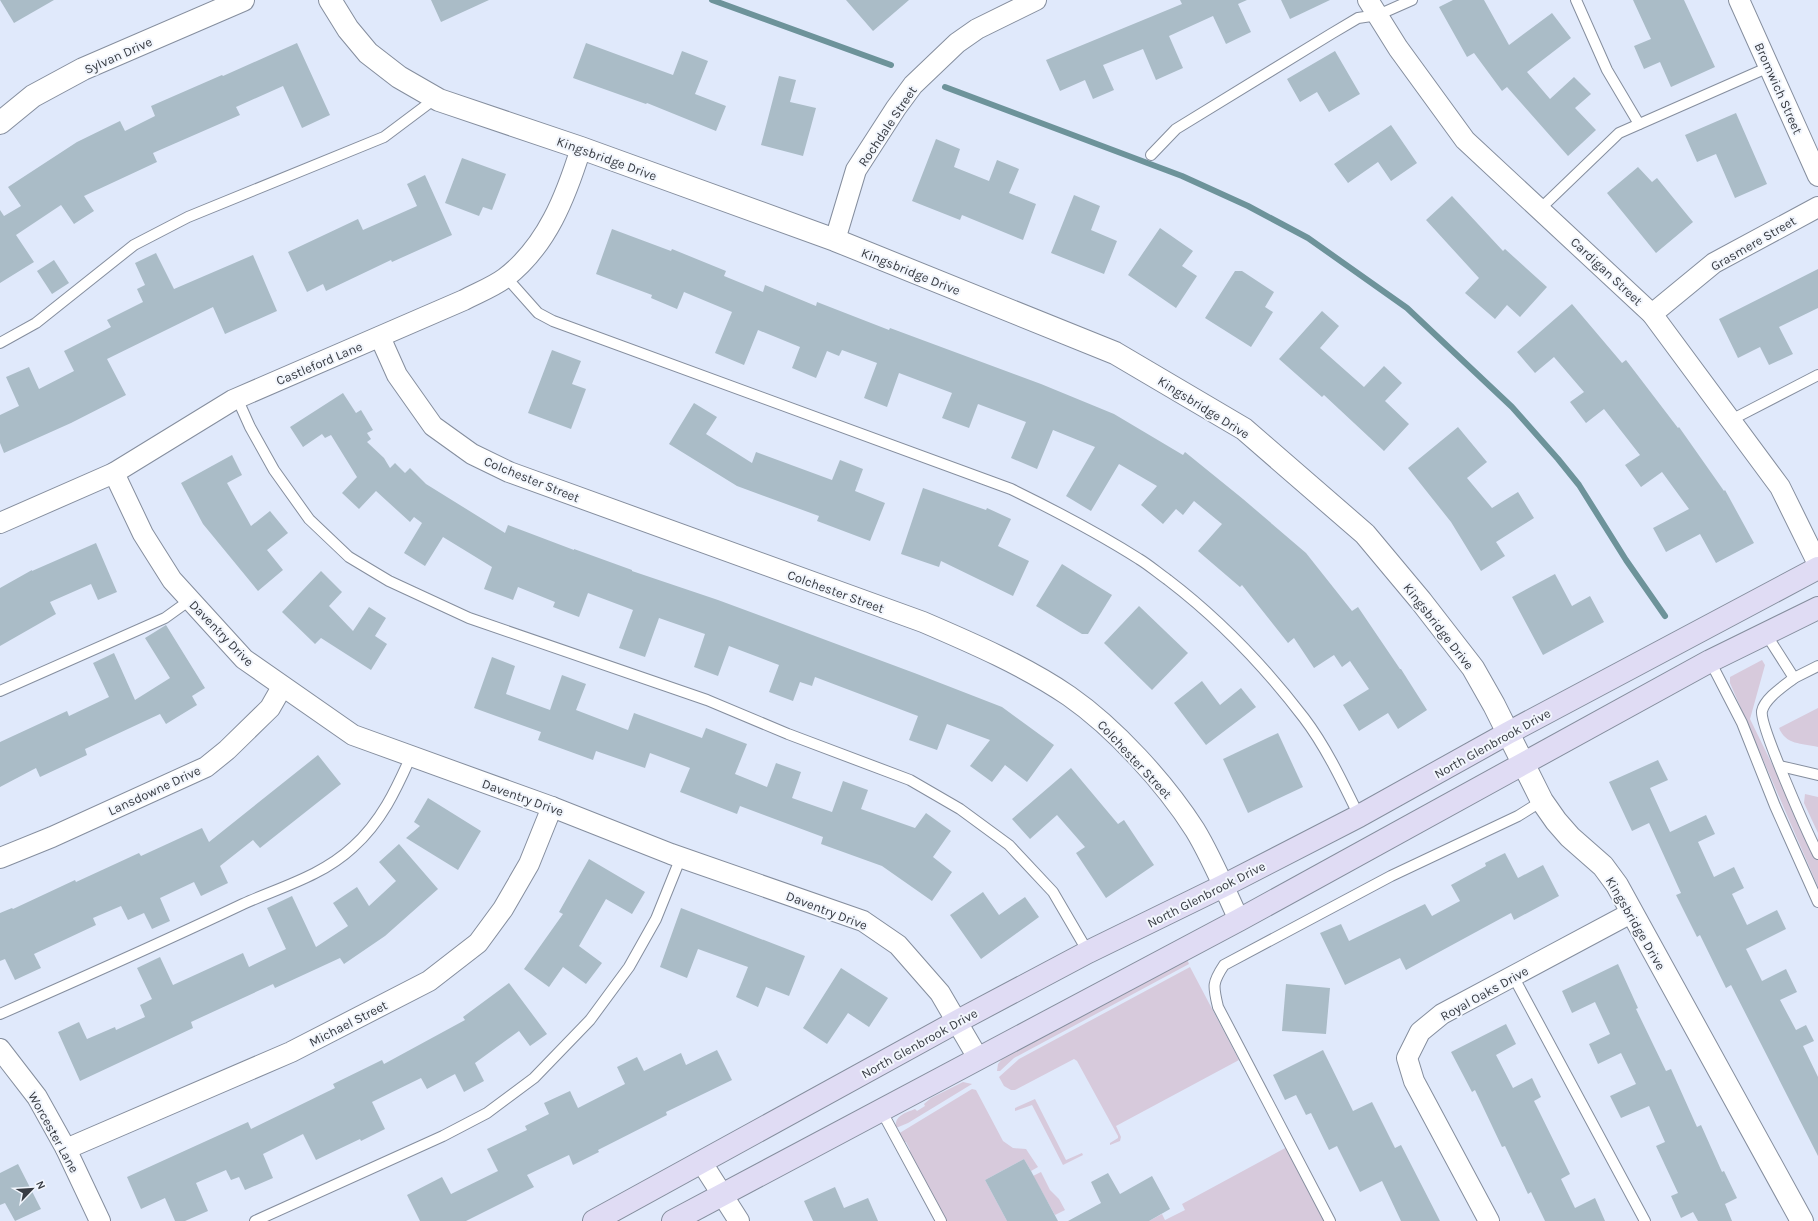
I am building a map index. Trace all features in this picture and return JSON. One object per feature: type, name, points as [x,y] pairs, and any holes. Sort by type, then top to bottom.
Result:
[{"type":"main road","name":"North Glenbrook Drive","points":[[594,1221],[958,1021],[1088,952],[1223,886],[1359,816],[1508,733],[1688,639],[1818,568]]},
{"type":"main road","points":[[673,1221],[1240,920],[1710,661],[1818,608]]},
{"type":"street","name":"Sylvan Drive","points":[[0,123],[34,96],[83,69],[243,0]]},
{"type":"street","name":"Kingsbridge Drive","points":[[330,0],[348,29],[368,53],[399,77],[436,98],[581,148],[834,240],[1115,353],[1244,429],[1365,534],[1473,668],[1542,801],[1556,821],[1570,837],[1603,866],[1617,885],[1631,913],[1802,1221]]},
{"type":"street","name":"Rochdale Street","points":[[834,240],[856,170],[896,108],[913,85],[956,42],[977,29],[1036,0]]},
{"type":"street","name":"Bromwich Street","points":[[1739,0],[1818,176]]},
{"type":"street","name":"Cardigan Street","points":[[1373,8],[1398,48],[1465,140],[1652,314],[1780,487],[1818,564]]},
{"type":"street","name":"Castleford Lane","points":[[0,523],[114,473],[237,398],[464,300],[506,277],[525,260],[552,223],[570,185],[581,148]]},
{"type":"street","name":"Grasmere Street","points":[[1652,314],[1714,263],[1818,207]]},
{"type":"street","name":"Colchester Street","points":[[380,337],[397,375],[433,426],[472,454],[509,472],[923,622],[987,650],[1068,696],[1100,720],[1115,734],[1172,798],[1195,831],[1240,920]]},
{"type":"street","name":"Daventry Drive","points":[[114,473],[143,534],[172,580],[244,660],[282,687],[353,735],[552,807],[681,857],[863,921],[898,945],[940,993],[958,1021],[978,1058]]},
{"type":"street","name":"Lansdowne Drive","points":[[0,858],[52,837],[206,767],[270,708],[282,687]]},
{"type":"street","name":"Michael Street","points":[[66,1149],[291,1052],[430,981],[478,944],[502,909],[529,864],[552,807]]},
{"type":"street","name":"Royal Oaks Drive","points":[[1489,1221],[1414,1081],[1407,1058],[1420,1032],[1442,1014],[1631,913]]},
{"type":"street","name":"Worcester Lane","points":[[0,1049],[37,1097],[66,1149],[100,1221]]},
{"type":"street","points":[[702,1163],[739,1221]]},
{"type":"lane","points":[[1151,155],[1176,130],[1373,8],[1412,0]]},
{"type":"lane","points":[[1576,0],[1607,70],[1639,124]]},
{"type":"lane","points":[[1540,209],[1618,133],[1769,67]]},
{"type":"lane","points":[[0,343],[36,323],[134,245],[188,217],[384,137],[436,98]]},
{"type":"lane","points":[[506,277],[538,313],[554,321],[1011,489],[1048,507],[1140,559],[1184,593],[1238,641],[1305,718],[1339,774],[1359,816]]},
{"type":"lane","points":[[1731,420],[1818,375]]},
{"type":"lane","points":[[237,398],[250,427],[278,476],[309,519],[349,557],[390,581],[469,618],[707,700],[788,734],[910,780],[960,809],[1009,845],[1053,892],[1088,952]]},
{"type":"lane","points":[[0,691],[165,618],[190,600]]},
{"type":"lane","points":[[1766,634],[1794,678]]},
{"type":"lane","points":[[1710,661],[1742,723],[1818,902]]},
{"type":"lane","points":[[1818,666],[1794,678],[1771,697],[1762,711],[1764,726],[1818,854]]},
{"type":"lane","points":[[0,1014],[328,868],[353,847],[379,819],[397,788],[411,756]]},
{"type":"lane","points":[[1780,766],[1818,775]]},
{"type":"lane","points":[[1330,1221],[1218,1007],[1214,990],[1215,979],[1224,965],[1391,876],[1518,816],[1542,801]]},
{"type":"lane","points":[[255,1221],[443,1136],[487,1113],[534,1078],[590,1020],[630,967],[656,919],[681,857]]},
{"type":"lane","points":[[1513,976],[1645,1221]]},
{"type":"lane","points":[[881,1110],[941,1221]]},
{"type":"shaded area","points":[[1762,660],[1765,665],[1750,719],[1818,858],[1818,887],[1730,683],[1730,677]]},
{"type":"shaded area","points":[[1818,708],[1818,747],[1795,742],[1786,738],[1782,734],[1779,728]]},
{"type":"shaded area","points":[[1805,794],[1818,797],[1818,833],[1804,803]]},
{"type":"shaded area","points":[[1187,959],[1189,964],[1014,1058],[1000,1071],[997,1071],[998,1064],[1002,1059]]},
{"type":"shaded area","points":[[1190,967],[1239,1060],[1116,1126],[1121,1137],[1120,1141],[1110,1145],[1110,1143],[1118,1138],[1118,1136],[1077,1061],[1074,1059],[1015,1090],[1011,1090],[1004,1086],[999,1077],[1019,1059]]},
{"type":"shaded area","points":[[963,1082],[972,1084],[908,1123],[896,1128],[897,1120],[901,1115],[915,1109],[917,1111],[925,1106],[924,1104],[931,1098]]},
{"type":"shaded area","points":[[972,1089],[976,1090],[1003,1141],[1013,1148],[1026,1149],[1038,1167],[1031,1171],[1024,1159],[985,1180],[1007,1221],[945,1221],[908,1152],[910,1150],[906,1142],[903,1143],[898,1134]]},
{"type":"shaded area","points":[[1035,1099],[1066,1160],[1082,1153],[1083,1155],[1063,1165],[1032,1105],[1015,1111],[1015,1108]]},
{"type":"shaded area","points":[[1287,1147],[1326,1221],[1149,1221],[1162,1214],[1165,1220],[1185,1210],[1182,1204]]},
{"type":"shaded area","points":[[1041,1172],[1050,1190],[1059,1199],[1065,1210],[1055,1215],[1033,1176]]},
{"type":"building","points":[[0,0],[54,0],[14,23]]},
{"type":"building","points":[[431,0],[489,0],[441,22]]},
{"type":"building","points":[[846,0],[909,0],[873,31]]},
{"type":"building","points":[[1180,0],[1247,0],[1238,4],[1251,32],[1226,44],[1213,16],[1169,36],[1183,68],[1156,80],[1143,49],[1103,65],[1114,90],[1093,99],[1085,80],[1060,91],[1046,60],[1182,4]]},
{"type":"building","points":[[1281,0],[1330,0],[1290,19]]},
{"type":"building","points":[[1453,0],[1484,0],[1509,45],[1552,13],[1571,38],[1527,72],[1550,99],[1574,77],[1591,94],[1575,108],[1596,130],[1568,156],[1507,87],[1502,91],[1474,53],[1467,57],[1439,7]]},
{"type":"building","points":[[1633,0],[1684,0],[1715,67],[1671,87],[1660,62],[1644,69],[1634,46],[1651,39]]},
{"type":"building","points":[[297,43],[330,115],[302,128],[283,86],[236,107],[240,115],[153,153],[157,162],[84,196],[94,211],[74,224],[61,205],[16,235],[34,262],[0,283],[0,210],[4,216],[21,206],[8,187],[77,142],[120,121],[125,131],[155,116],[151,106]]},
{"type":"building","points":[[586,43],[673,75],[682,51],[708,61],[695,94],[726,106],[716,131],[647,103],[646,104],[573,78]]},
{"type":"building","points":[[1335,51],[1360,94],[1329,112],[1317,92],[1300,102],[1287,79]]},
{"type":"building","points":[[779,76],[796,80],[790,102],[816,108],[803,156],[761,145]]},
{"type":"building","points":[[1736,113],[1767,184],[1735,198],[1716,154],[1697,162],[1685,135]]},
{"type":"building","points":[[1391,125],[1417,163],[1391,181],[1378,162],[1348,183],[1334,164]]},
{"type":"building","points":[[936,139],[960,149],[954,167],[989,181],[997,160],[1019,169],[1009,193],[1036,204],[1023,240],[962,215],[960,220],[912,201]]},
{"type":"building","points":[[462,158],[506,174],[492,210],[483,207],[479,216],[445,203]]},
{"type":"building","points":[[1638,167],[1652,182],[1657,178],[1693,222],[1656,253],[1607,193]]},
{"type":"building","points":[[425,175],[452,235],[392,262],[391,260],[326,291],[323,284],[307,292],[288,252],[358,219],[363,230],[417,206],[407,184]]},
{"type":"building","points":[[1074,195],[1100,206],[1091,230],[1117,241],[1104,274],[1051,253]]},
{"type":"building","points":[[1452,196],[1503,251],[1505,249],[1547,287],[1520,317],[1507,305],[1495,319],[1465,293],[1479,278],[1426,220]]},
{"type":"building","points":[[1160,228],[1193,251],[1182,266],[1197,276],[1176,308],[1128,275]]},
{"type":"building","points":[[612,229],[671,251],[672,249],[726,271],[724,276],[763,292],[765,285],[816,306],[817,302],[889,330],[890,328],[1041,384],[1114,414],[1183,455],[1185,452],[1306,553],[1352,611],[1358,607],[1401,669],[1427,710],[1398,729],[1388,713],[1359,731],[1343,705],[1369,689],[1350,661],[1342,667],[1334,655],[1314,668],[1294,638],[1288,643],[1242,585],[1240,587],[1198,551],[1222,524],[1194,501],[1183,515],[1176,509],[1163,524],[1141,505],[1157,486],[1119,464],[1091,511],[1066,496],[1095,447],[1053,430],[1037,469],[1011,458],[1026,422],[978,404],[969,428],[942,418],[952,393],[899,373],[887,407],[864,398],[877,363],[842,350],[839,356],[827,351],[816,378],[792,368],[800,347],[758,330],[744,365],[715,353],[732,312],[684,292],[677,309],[651,298],[652,295],[596,274]]},
{"type":"building","points":[[156,253],[174,289],[253,255],[277,311],[225,334],[213,307],[107,359],[126,395],[71,423],[4,453],[0,443],[0,415],[19,406],[6,377],[29,367],[39,389],[74,371],[64,351],[111,327],[107,320],[143,302],[137,289],[145,285],[135,263]]},
{"type":"building","points":[[54,260],[69,283],[52,294],[37,271]]},
{"type":"building","points":[[1818,269],[1818,308],[1779,327],[1793,354],[1769,365],[1760,347],[1738,358],[1719,319]]},
{"type":"building","points":[[1235,271],[1242,271],[1274,292],[1265,307],[1273,312],[1251,347],[1205,318]]},
{"type":"building","points":[[1572,304],[1622,363],[1626,360],[1678,428],[1679,427],[1724,491],[1725,490],[1754,543],[1716,563],[1700,534],[1666,552],[1653,528],[1689,509],[1662,472],[1641,487],[1625,465],[1640,455],[1604,409],[1586,423],[1570,402],[1584,392],[1554,357],[1535,373],[1517,352]]},
{"type":"building","points":[[1322,311],[1339,326],[1320,348],[1364,387],[1384,366],[1402,383],[1385,401],[1409,424],[1384,451],[1324,395],[1322,397],[1279,359]]},
{"type":"building","points":[[552,350],[581,361],[572,384],[586,389],[571,429],[528,413]]},
{"type":"building","points":[[343,393],[356,413],[361,410],[373,430],[367,433],[371,439],[367,442],[384,458],[390,468],[395,463],[405,473],[410,468],[426,484],[505,533],[508,525],[632,571],[718,600],[917,674],[1002,707],[1054,745],[1027,782],[1005,765],[992,782],[970,766],[990,740],[947,724],[937,750],[909,740],[918,716],[815,677],[812,686],[800,682],[793,701],[769,692],[779,665],[729,646],[718,676],[694,667],[705,634],[659,618],[645,657],[619,648],[633,610],[588,593],[579,617],[553,607],[555,602],[518,587],[513,600],[484,589],[492,567],[443,537],[425,566],[404,553],[422,523],[414,517],[410,522],[376,491],[359,509],[342,493],[357,477],[331,435],[325,438],[322,434],[303,447],[290,427]]},
{"type":"building","points":[[694,403],[717,417],[706,434],[752,463],[756,452],[832,480],[840,460],[863,469],[855,491],[885,503],[870,541],[817,521],[819,516],[737,486],[669,444]]},
{"type":"building","points":[[1458,427],[1487,462],[1467,478],[1492,508],[1518,492],[1534,518],[1496,542],[1505,556],[1481,571],[1451,522],[1408,468]]},
{"type":"building","points":[[232,455],[242,475],[227,483],[251,526],[270,511],[288,533],[267,550],[283,570],[258,591],[203,524],[181,483]]},
{"type":"building","points":[[923,488],[986,510],[987,508],[1011,519],[998,546],[1029,561],[1013,596],[941,561],[939,567],[901,554]]},
{"type":"building","points":[[96,543],[117,592],[98,600],[91,584],[50,602],[56,614],[0,646],[0,588],[32,570]]},
{"type":"building","points":[[1062,564],[1112,595],[1088,634],[1082,634],[1036,606]]},
{"type":"building","points":[[321,571],[342,592],[329,606],[353,631],[369,607],[386,618],[375,636],[387,644],[371,670],[321,638],[315,644],[282,612]]},
{"type":"building","points":[[1555,574],[1572,606],[1590,596],[1604,622],[1543,655],[1512,597]]},
{"type":"building","points":[[1139,606],[1188,653],[1152,690],[1104,643]]},
{"type":"building","points":[[166,625],[205,688],[192,696],[197,705],[166,724],[160,714],[85,749],[87,755],[40,777],[36,768],[0,787],[0,742],[67,711],[69,716],[109,697],[93,663],[114,653],[135,700],[170,678],[145,638]]},
{"type":"building","points":[[492,657],[515,666],[506,694],[550,710],[562,675],[586,684],[576,710],[628,730],[634,713],[702,738],[706,728],[747,744],[735,774],[767,787],[776,763],[801,772],[792,798],[832,812],[843,781],[868,790],[861,809],[915,828],[926,813],[951,831],[933,857],[952,872],[932,901],[882,866],[821,844],[823,837],[740,806],[737,814],[680,792],[690,768],[650,753],[645,768],[596,751],[593,760],[538,740],[541,732],[474,708]]},
{"type":"building","points":[[1202,681],[1220,705],[1241,688],[1256,707],[1206,745],[1174,703]]},
{"type":"building","points":[[1278,733],[1303,787],[1248,813],[1223,759]]},
{"type":"building","points":[[318,755],[341,784],[260,848],[253,840],[220,866],[228,883],[201,896],[194,882],[160,898],[170,921],[152,929],[144,913],[128,920],[121,906],[93,918],[96,925],[34,954],[41,968],[15,980],[5,959],[0,961],[0,913],[12,908],[13,909],[75,880],[76,882],[139,853],[141,856],[202,828],[209,842]]},
{"type":"building","points":[[1658,760],[1668,780],[1650,788],[1670,832],[1706,815],[1715,834],[1698,842],[1714,877],[1734,867],[1744,888],[1732,894],[1747,925],[1777,910],[1786,929],[1746,949],[1762,981],[1786,969],[1797,992],[1780,1000],[1796,1030],[1806,1025],[1814,1041],[1803,1046],[1818,1077],[1818,1156],[1731,985],[1726,988],[1700,935],[1697,937],[1676,895],[1681,893],[1649,823],[1632,831],[1609,782]]},
{"type":"building","points":[[1071,768],[1118,824],[1124,820],[1154,865],[1106,898],[1076,853],[1085,847],[1057,815],[1030,839],[1012,819]]},
{"type":"building","points":[[428,798],[481,831],[458,870],[406,838],[420,826],[414,822]]},
{"type":"building","points":[[399,844],[438,889],[385,936],[344,964],[340,958],[275,988],[273,984],[191,1022],[193,1028],[80,1081],[58,1032],[79,1022],[87,1039],[115,1027],[116,1030],[145,1017],[140,1005],[152,999],[137,968],[160,957],[173,985],[243,953],[249,967],[286,949],[267,908],[292,896],[316,947],[348,926],[333,903],[357,887],[369,906],[396,881],[379,862]]},
{"type":"building","points":[[1505,853],[1518,878],[1543,865],[1559,896],[1514,920],[1511,913],[1406,970],[1400,958],[1345,985],[1320,933],[1341,924],[1349,941],[1425,904],[1432,916],[1460,901],[1451,885],[1486,866],[1485,863]]},
{"type":"building","points":[[589,859],[645,892],[632,914],[606,899],[579,946],[602,963],[586,984],[563,967],[549,987],[524,969],[563,914],[559,912]]},
{"type":"building","points":[[983,892],[999,915],[1025,897],[1039,917],[981,959],[950,915]]},
{"type":"building","points":[[681,908],[805,956],[789,996],[766,987],[758,1007],[736,997],[748,967],[698,949],[687,978],[660,967]]},
{"type":"building","points":[[1618,964],[1638,1008],[1636,1009],[1666,1071],[1671,1069],[1697,1127],[1701,1125],[1722,1172],[1724,1171],[1737,1198],[1725,1204],[1732,1221],[1698,1221],[1693,1212],[1681,1218],[1671,1196],[1678,1193],[1656,1146],[1665,1142],[1649,1106],[1621,1118],[1610,1096],[1636,1084],[1621,1053],[1598,1064],[1589,1044],[1610,1034],[1595,1002],[1572,1013],[1562,991]]},
{"type":"building","points":[[841,968],[888,998],[869,1027],[848,1013],[827,1044],[803,1028]]},
{"type":"building","points":[[509,983],[547,1034],[530,1046],[519,1031],[475,1063],[484,1081],[464,1092],[455,1074],[427,1089],[421,1078],[372,1102],[385,1129],[361,1141],[360,1139],[316,1160],[303,1134],[263,1154],[273,1178],[245,1190],[239,1177],[231,1180],[226,1170],[196,1183],[208,1211],[185,1221],[175,1221],[165,1198],[141,1209],[127,1177],[248,1122],[251,1129],[335,1088],[333,1084],[382,1060],[384,1064],[465,1020],[463,1017]]},
{"type":"building","points":[[1286,984],[1330,988],[1326,1034],[1282,1031]]},
{"type":"building","points":[[1506,1024],[1516,1044],[1496,1055],[1513,1088],[1532,1078],[1541,1097],[1534,1101],[1570,1174],[1561,1179],[1575,1208],[1595,1198],[1605,1221],[1545,1221],[1531,1192],[1528,1194],[1505,1146],[1502,1147],[1475,1090],[1472,1092],[1451,1052]]},
{"type":"building","points":[[717,1050],[732,1080],[666,1112],[667,1115],[598,1150],[599,1152],[573,1165],[569,1155],[527,1175],[534,1187],[466,1221],[420,1221],[407,1195],[442,1177],[451,1194],[498,1171],[487,1149],[527,1130],[525,1126],[549,1114],[544,1103],[570,1091],[578,1108],[625,1084],[617,1067],[637,1057],[644,1071],[681,1053],[686,1065]]},
{"type":"building","points":[[1323,1050],[1353,1111],[1372,1102],[1395,1148],[1401,1145],[1440,1221],[1401,1221],[1382,1181],[1360,1192],[1337,1146],[1329,1150],[1311,1113],[1306,1115],[1296,1095],[1285,1100],[1273,1075]]},
{"type":"building","points":[[1024,1159],[1058,1221],[1007,1221],[985,1180]]},
{"type":"building","points":[[18,1164],[41,1209],[15,1221],[5,1203],[0,1205],[0,1173]]},
{"type":"building","points":[[1108,1173],[1120,1194],[1152,1176],[1170,1209],[1149,1221],[1068,1221],[1101,1203],[1091,1182]]},
{"type":"building","points":[[835,1187],[844,1208],[868,1198],[878,1221],[813,1221],[804,1201]]},
{"type":"waterway","points":[[712,0],[891,65]]},
{"type":"waterway","points":[[945,87],[1182,176],[1248,206],[1308,238],[1407,308],[1512,407],[1558,459],[1579,485],[1626,560],[1665,616]]}]
